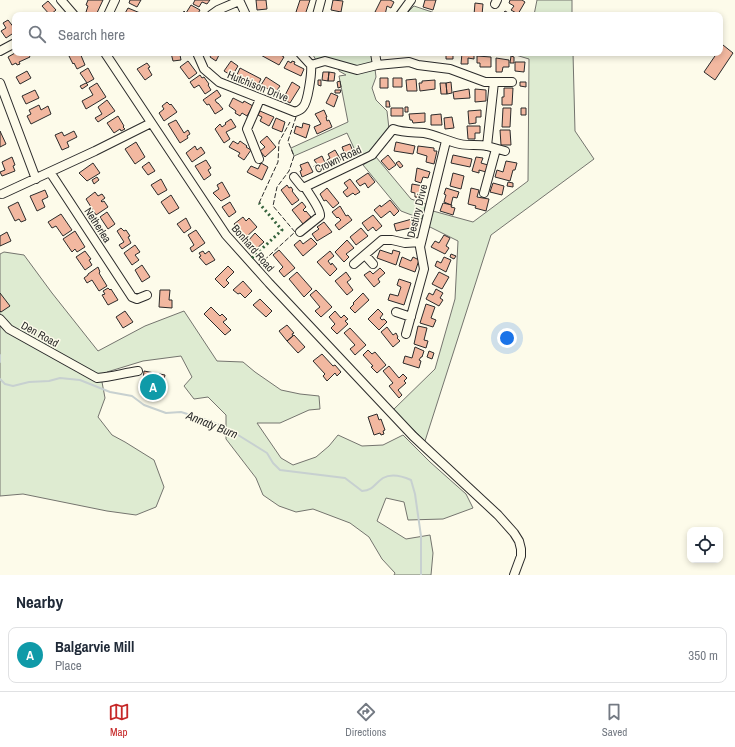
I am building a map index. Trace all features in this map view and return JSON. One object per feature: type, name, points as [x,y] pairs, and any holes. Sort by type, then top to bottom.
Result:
[{"type":"street","points":[[61,0],[70,12]]},
{"type":"street","points":[[109,12],[115,0]]},
{"type":"street","points":[[318,12],[321,0]]},
{"type":"street","points":[[402,12],[411,0]]},
{"type":"street","points":[[215,12],[239,1],[244,12]]},
{"type":"street","points":[[0,51],[12,45]]},
{"type":"street","name":"Bonhard Road","points":[[107,56],[150,123],[226,235],[269,283],[413,436],[498,515],[514,533],[519,541],[521,549],[521,556],[514,575]]},
{"type":"street","name":"Hutchison Drive","points":[[198,56],[204,69],[219,82],[292,112],[303,108],[307,101],[312,75],[311,65]]},
{"type":"street","points":[[303,56],[311,65],[325,61],[357,70],[377,65],[409,62],[450,69],[485,82],[512,82]]},
{"type":"street","points":[[376,56],[377,65]]},
{"type":"street","points":[[487,146],[494,82]]},
{"type":"street","points":[[0,83],[36,179]]},
{"type":"street","points":[[259,159],[247,129],[260,99]]},
{"type":"street","points":[[2,194],[95,151],[150,123]]},
{"type":"street","name":"Crown Road","points":[[305,187],[372,155],[393,129],[403,132],[432,134],[446,141],[462,144],[479,144],[505,151]]},
{"type":"street","name":"Destiny Drive","points":[[406,334],[424,269],[420,247],[446,141]]},
{"type":"street","points":[[484,193],[496,149]]},
{"type":"street","name":"Netherlea","points":[[50,172],[132,297],[138,299],[147,295]]},
{"type":"street","points":[[294,177],[302,187],[305,187],[311,199],[320,210],[320,216],[300,232]]},
{"type":"street","points":[[354,264],[382,240],[392,240],[405,243],[421,242]]},
{"type":"street","points":[[365,255],[373,264]]},
{"type":"street","points":[[396,312],[411,317]]},
{"type":"street","name":"Den Road","points":[[0,319],[9,329],[97,378],[107,378],[122,373],[138,372]]},
{"type":"green space","points":[[537,0],[572,0],[572,12],[535,12]]},
{"type":"green space","points":[[414,6],[432,12],[408,12]]},
{"type":"green space","points":[[314,56],[373,56],[376,77],[372,88],[376,100],[387,111],[389,129],[370,151],[359,159],[347,133],[294,156],[291,148],[348,122],[339,76],[346,75],[339,71],[338,61],[316,60]]},
{"type":"green space","points":[[519,56],[573,56],[575,131],[594,159],[491,235],[425,441],[393,410],[435,369],[455,299],[458,241],[428,226],[433,211],[473,222],[528,181],[529,59]]},
{"type":"green space","points":[[376,157],[411,199],[426,204],[422,219],[401,211],[363,165]]},
{"type":"green space","points":[[4,252],[24,255],[98,351],[145,326],[184,311],[217,361],[243,362],[281,390],[319,396],[320,409],[309,410],[280,423],[257,423],[281,458],[293,465],[316,457],[329,446],[338,435],[362,446],[383,445],[403,435],[430,462],[466,494],[473,508],[443,519],[408,520],[404,502],[386,498],[377,521],[406,539],[430,535],[433,553],[431,575],[394,575],[395,573],[382,559],[369,537],[350,523],[313,509],[296,512],[279,506],[263,495],[256,478],[226,439],[226,415],[208,397],[194,399],[184,386],[192,377],[181,356],[143,361],[107,372],[102,382],[105,398],[98,417],[112,435],[154,460],[164,487],[156,507],[136,515],[107,511],[23,494],[0,496],[0,254]]},
{"type":"building","points":[[88,0],[103,0],[97,12],[86,12],[88,6],[86,5]]},
{"type":"building","points":[[130,0],[141,0],[137,7],[129,3]]},
{"type":"building","points":[[195,0],[210,0],[207,4],[202,2],[199,7],[193,4]]},
{"type":"building","points":[[256,0],[266,0],[267,9],[257,10]]},
{"type":"building","points":[[300,0],[310,0],[306,12],[296,12]]},
{"type":"building","points":[[333,0],[343,1],[341,12],[331,10]]},
{"type":"building","points":[[381,0],[390,0],[394,2],[391,8],[387,6],[386,12],[375,12]]},
{"type":"building","points":[[425,0],[436,0],[433,10],[423,7]]},
{"type":"building","points":[[510,0],[522,0],[525,2],[519,12],[511,10],[514,6],[509,3]]},
{"type":"building","points":[[48,1],[56,10],[54,12],[47,12],[42,6]]},
{"type":"building","points":[[475,3],[483,4],[482,12],[474,12]]},
{"type":"building","points":[[191,5],[200,10],[199,12],[187,12]]},
{"type":"building","points":[[128,8],[138,12],[126,12]]},
{"type":"building","points":[[8,20],[12,25],[12,34],[6,38],[1,31],[6,28],[3,23]]},
{"type":"building","points":[[723,45],[733,53],[715,80],[704,72],[715,56],[723,56]]},
{"type":"building","points":[[12,55],[12,56],[30,57],[19,62],[20,64],[17,65],[16,63],[12,65],[8,57]]},
{"type":"building","points":[[69,56],[81,56],[85,65],[77,69],[74,63],[73,64]]},
{"type":"building","points":[[172,56],[180,56],[181,60],[173,61]]},
{"type":"building","points":[[210,56],[218,56],[216,61]]},
{"type":"building","points":[[262,56],[282,56],[284,57],[279,65]]},
{"type":"building","points":[[446,56],[453,56],[453,59],[446,59]]},
{"type":"building","points":[[462,56],[474,56],[474,59],[468,58],[468,64],[461,64]]},
{"type":"building","points":[[477,56],[491,57],[491,67],[480,67],[480,63],[477,63]]},
{"type":"building","points":[[511,56],[514,57],[514,63],[510,63]]},
{"type":"building","points":[[496,58],[509,60],[509,67],[503,67],[502,72],[496,72]]},
{"type":"building","points":[[188,61],[197,73],[189,79],[180,67]]},
{"type":"building","points":[[231,61],[238,66],[232,76],[224,71]]},
{"type":"building","points":[[288,61],[291,63],[292,61],[295,62],[294,64],[304,69],[301,76],[284,68]]},
{"type":"building","points":[[515,62],[525,62],[524,72],[515,71]]},
{"type":"building","points":[[147,63],[150,67],[148,68],[152,75],[145,80],[137,69]]},
{"type":"building","points":[[88,68],[94,79],[87,83],[80,73]]},
{"type":"building","points":[[240,68],[261,79],[257,87],[242,78],[241,80],[236,77]]},
{"type":"building","points":[[27,71],[31,78],[20,84],[16,77]]},
{"type":"building","points":[[323,72],[329,72],[328,81],[322,80]]},
{"type":"building","points":[[329,72],[335,73],[334,81],[328,81]]},
{"type":"building","points":[[200,75],[202,78],[204,77],[211,90],[205,94],[199,85],[194,88],[190,82]]},
{"type":"building","points":[[266,77],[280,86],[275,93],[261,85]]},
{"type":"building","points":[[380,78],[388,78],[388,88],[380,88]]},
{"type":"building","points":[[393,78],[402,78],[402,87],[393,87]]},
{"type":"building","points":[[416,79],[417,91],[407,91],[406,80]]},
{"type":"building","points":[[318,80],[321,80],[321,86],[318,85]]},
{"type":"building","points":[[435,80],[435,89],[420,91],[419,83],[422,83],[422,81]]},
{"type":"building","points":[[340,81],[341,87],[338,88],[337,82]]},
{"type":"building","points":[[292,82],[300,87],[290,103],[283,99]]},
{"type":"building","points":[[451,82],[452,93],[447,94],[446,83]]},
{"type":"building","points":[[520,82],[526,82],[526,87],[520,86]]},
{"type":"building","points":[[86,83],[88,85],[82,89],[80,86]]},
{"type":"building","points":[[97,83],[106,97],[86,109],[82,101],[93,95],[89,88]]},
{"type":"building","points":[[440,83],[446,83],[447,94],[441,94]]},
{"type":"building","points":[[504,88],[513,88],[512,105],[502,105]]},
{"type":"building","points":[[469,89],[470,98],[454,99],[453,92]]},
{"type":"building","points":[[475,89],[486,90],[486,101],[475,102]]},
{"type":"building","points":[[35,90],[39,98],[26,104],[22,96]]},
{"type":"building","points":[[217,90],[221,96],[215,100],[223,109],[215,114],[209,104],[207,105],[203,100]]},
{"type":"building","points":[[335,90],[341,90],[340,93],[335,93]]},
{"type":"building","points":[[331,93],[338,96],[334,107],[326,103]]},
{"type":"building","points":[[233,98],[243,103],[244,101],[253,106],[247,116],[242,113],[240,116],[229,106]]},
{"type":"building","points":[[107,100],[115,111],[98,122],[95,118],[102,114],[98,107]]},
{"type":"building","points":[[386,101],[389,101],[390,107],[386,107]]},
{"type":"building","points":[[167,102],[170,105],[171,104],[177,112],[164,121],[159,113],[164,109],[162,106]]},
{"type":"building","points":[[39,105],[41,110],[48,106],[51,114],[31,124],[27,116],[31,114],[29,110]]},
{"type":"building","points":[[405,107],[408,107],[408,112],[405,112]]},
{"type":"building","points":[[391,108],[403,108],[403,116],[391,116]]},
{"type":"building","points":[[503,108],[511,108],[510,127],[502,127]]},
{"type":"building","points":[[521,108],[526,108],[526,115],[521,115]]},
{"type":"building","points":[[324,110],[327,121],[329,120],[332,127],[317,134],[314,127],[321,124],[315,114]]},
{"type":"building","points":[[481,110],[481,117],[476,117],[476,123],[469,124],[468,111]]},
{"type":"building","points":[[260,111],[274,117],[269,126],[260,121],[262,117],[258,115]]},
{"type":"building","points":[[425,113],[425,122],[413,123],[412,120],[410,120],[409,114]]},
{"type":"building","points":[[441,114],[442,125],[431,125],[431,115]]},
{"type":"building","points":[[118,116],[125,129],[121,131],[120,129],[114,133],[107,123]]},
{"type":"building","points":[[452,117],[454,128],[445,129],[444,118]]},
{"type":"building","points":[[276,118],[285,122],[282,132],[272,128]]},
{"type":"building","points":[[231,119],[236,127],[226,132],[230,139],[224,143],[215,129],[220,124],[222,127]]},
{"type":"building","points":[[176,120],[184,133],[188,130],[190,134],[187,136],[188,138],[180,143],[168,124]]},
{"type":"building","points":[[303,123],[310,125],[306,138],[294,133],[296,126],[302,128]]},
{"type":"building","points":[[467,126],[480,126],[480,133],[475,133],[475,139],[468,139]]},
{"type":"building","points":[[500,130],[510,130],[511,145],[501,145]]},
{"type":"building","points":[[0,131],[6,144],[0,147]]},
{"type":"building","points":[[74,131],[77,137],[67,142],[69,147],[62,150],[55,135],[62,132],[64,136]]},
{"type":"building","points":[[267,136],[276,147],[265,157],[260,151],[265,147],[260,142]]},
{"type":"building","points":[[233,141],[238,144],[240,141],[251,150],[244,160],[238,156],[240,153],[229,147]]},
{"type":"building","points":[[136,142],[145,157],[135,164],[125,149]]},
{"type":"building","points":[[396,142],[415,146],[413,154],[394,151]]},
{"type":"building","points":[[350,144],[354,154],[344,159],[341,153],[344,152],[342,147]]},
{"type":"building","points":[[195,146],[197,150],[201,147],[205,153],[192,162],[186,153]]},
{"type":"building","points":[[418,146],[434,148],[434,151],[437,151],[434,164],[426,162],[427,156],[417,153]]},
{"type":"building","points":[[335,150],[341,160],[330,166],[327,160],[330,158],[328,154]]},
{"type":"building","points":[[388,155],[396,165],[389,170],[381,161]]},
{"type":"building","points":[[453,155],[472,159],[470,167],[451,163]]},
{"type":"building","points":[[322,156],[327,167],[316,171],[314,166],[317,164],[314,160]]},
{"type":"building","points":[[12,157],[15,165],[13,166],[15,171],[2,176],[0,172],[5,170],[2,162]]},
{"type":"building","points":[[476,157],[483,158],[481,163],[488,165],[486,172],[479,170],[479,173],[472,171]]},
{"type":"building","points":[[206,160],[211,168],[208,170],[211,175],[204,180],[195,166]]},
{"type":"building","points":[[399,161],[403,166],[400,168],[396,163]]},
{"type":"building","points":[[506,161],[517,163],[510,181],[495,177],[497,170],[503,172]]},
{"type":"building","points":[[149,162],[155,171],[148,175],[142,167]]},
{"type":"building","points":[[308,162],[313,172],[302,177],[300,165]]},
{"type":"building","points":[[93,163],[100,173],[87,181],[79,173]]},
{"type":"building","points":[[261,163],[268,167],[262,180],[247,172],[251,166],[258,169]]},
{"type":"building","points":[[417,168],[430,172],[428,178],[423,177],[421,183],[415,181]]},
{"type":"building","points":[[368,173],[375,182],[368,188],[365,183],[360,186],[356,181]]},
{"type":"building","points":[[453,173],[464,176],[461,189],[450,186]]},
{"type":"building","points":[[97,177],[99,180],[94,184],[92,180]]},
{"type":"building","points":[[161,179],[167,190],[158,195],[151,185]]},
{"type":"building","points":[[350,179],[360,192],[355,195],[353,193],[347,197],[343,192],[348,188],[344,183]]},
{"type":"building","points":[[222,182],[230,196],[221,201],[213,193],[219,189],[217,185]]},
{"type":"building","points":[[508,182],[513,183],[513,187],[507,186]]},
{"type":"building","points":[[493,183],[504,186],[502,195],[490,192]]},
{"type":"building","points":[[412,184],[423,186],[421,198],[415,197],[415,193],[411,192]]},
{"type":"building","points":[[287,185],[289,188],[291,187],[293,190],[292,191],[299,200],[292,205],[281,190]]},
{"type":"building","points":[[327,188],[339,203],[333,208],[326,200],[324,201],[320,194]]},
{"type":"building","points":[[446,188],[459,192],[457,198],[453,197],[451,205],[444,202]]},
{"type":"building","points":[[471,188],[479,190],[477,197],[489,199],[486,211],[468,204]]},
{"type":"building","points":[[45,190],[48,197],[42,200],[45,207],[37,211],[30,196]]},
{"type":"building","points":[[95,192],[98,196],[102,194],[105,198],[101,201],[104,201],[108,207],[96,215],[86,199]]},
{"type":"building","points":[[171,195],[179,208],[169,214],[161,202]]},
{"type":"building","points":[[390,200],[399,211],[394,216],[390,211],[381,218],[374,210]]},
{"type":"building","points":[[18,202],[26,220],[21,222],[19,219],[15,221],[8,207]]},
{"type":"building","points":[[230,202],[236,212],[229,217],[222,207]]},
{"type":"building","points":[[302,202],[306,207],[303,210],[305,212],[306,211],[311,217],[303,224],[292,210]]},
{"type":"building","points":[[443,203],[452,205],[451,207],[455,208],[453,215],[440,211]]},
{"type":"building","points":[[340,206],[346,216],[348,215],[352,220],[339,230],[335,225],[341,220],[332,212]]},
{"type":"building","points":[[107,212],[115,224],[108,229],[100,217]]},
{"type":"building","points":[[61,214],[72,230],[63,236],[56,226],[52,228],[48,222]]},
{"type":"building","points":[[373,215],[382,226],[376,231],[373,227],[368,231],[362,223]]},
{"type":"building","points":[[243,217],[246,221],[249,218],[257,227],[245,238],[234,224]]},
{"type":"building","points":[[186,218],[191,228],[184,233],[177,224]]},
{"type":"building","points":[[412,219],[415,227],[396,231],[394,224]]},
{"type":"building","points":[[324,222],[332,232],[317,241],[312,234],[319,229],[317,227]]},
{"type":"building","points":[[121,228],[124,231],[126,230],[130,236],[128,237],[131,243],[122,249],[119,245],[124,242],[117,231]]},
{"type":"building","points":[[361,228],[368,236],[356,245],[350,237]]},
{"type":"building","points":[[196,230],[205,243],[192,252],[190,248],[194,245],[188,235]]},
{"type":"building","points":[[75,231],[85,247],[77,252],[75,249],[72,252],[63,239]]},
{"type":"building","points":[[7,232],[11,241],[0,246],[0,236]]},
{"type":"building","points":[[255,233],[264,242],[256,249],[248,241]]},
{"type":"building","points":[[444,235],[450,238],[446,246],[449,248],[445,254],[431,247],[435,241],[439,243]]},
{"type":"building","points":[[311,238],[317,244],[303,256],[294,245],[300,240],[303,244]]},
{"type":"building","points":[[347,240],[354,248],[346,254],[349,257],[344,262],[335,252]]},
{"type":"building","points":[[135,245],[140,252],[135,255],[139,260],[132,265],[124,253]]},
{"type":"building","points":[[279,250],[295,268],[284,277],[279,271],[283,267],[273,255]]},
{"type":"building","points":[[380,250],[392,254],[393,250],[400,252],[396,265],[377,258]]},
{"type":"building","points":[[85,251],[91,259],[89,260],[92,265],[85,270],[76,257]]},
{"type":"building","points":[[203,251],[205,254],[209,251],[215,260],[206,265],[199,257],[201,256],[199,253]]},
{"type":"building","points":[[330,251],[334,256],[328,261],[337,269],[330,276],[317,262]]},
{"type":"building","points":[[451,254],[456,256],[454,259],[450,257]]},
{"type":"building","points":[[402,257],[411,261],[413,257],[419,260],[415,272],[399,266]]},
{"type":"building","points":[[444,257],[451,260],[446,272],[435,266],[437,261],[441,263]]},
{"type":"building","points":[[142,265],[150,277],[142,282],[135,270]]},
{"type":"building","points":[[228,266],[234,272],[226,280],[229,283],[224,288],[215,279]]},
{"type":"building","points":[[98,267],[99,273],[107,286],[99,291],[92,280],[87,283],[84,278]]},
{"type":"building","points":[[380,268],[385,273],[378,279],[380,282],[374,287],[364,275],[370,271],[373,274]]},
{"type":"building","points":[[297,272],[312,289],[304,297],[289,279]]},
{"type":"building","points":[[346,272],[351,279],[347,282],[353,290],[347,295],[335,281]]},
{"type":"building","points":[[439,272],[449,277],[442,289],[432,284]]},
{"type":"building","points":[[399,279],[411,283],[404,305],[388,300],[390,294],[398,296],[401,287],[397,285]]},
{"type":"building","points":[[243,281],[252,291],[245,298],[240,293],[238,294],[233,290]]},
{"type":"building","points":[[108,288],[110,290],[111,289],[118,300],[108,305],[102,295],[105,294],[103,291]]},
{"type":"building","points":[[436,289],[443,293],[440,298],[443,300],[439,306],[426,299],[429,293],[433,295]]},
{"type":"building","points":[[160,290],[170,290],[169,300],[172,300],[172,308],[159,307]]},
{"type":"building","points":[[316,290],[332,307],[321,317],[315,311],[320,307],[310,295]]},
{"type":"building","points":[[0,293],[10,306],[1,312],[0,311]]},
{"type":"building","points":[[363,293],[369,300],[355,313],[350,308]]},
{"type":"building","points":[[260,299],[272,311],[266,317],[253,305]]},
{"type":"building","points":[[426,304],[435,307],[431,318],[436,320],[433,327],[420,323]]},
{"type":"building","points":[[211,307],[220,316],[222,314],[227,319],[223,322],[231,330],[225,335],[204,314]]},
{"type":"building","points":[[378,309],[383,314],[380,318],[387,322],[379,330],[368,319]]},
{"type":"building","points":[[125,311],[133,322],[123,328],[116,317]]},
{"type":"building","points":[[335,311],[341,318],[344,315],[348,319],[345,321],[348,324],[337,334],[331,328],[335,324],[329,317]]},
{"type":"building","points":[[287,325],[294,333],[292,334],[293,336],[287,341],[279,331]]},
{"type":"building","points":[[418,326],[427,328],[424,340],[428,341],[426,348],[414,344]]},
{"type":"building","points":[[387,327],[393,335],[396,333],[397,338],[400,341],[393,347],[381,332]]},
{"type":"building","points":[[350,328],[366,345],[355,355],[350,349],[355,345],[344,333]]},
{"type":"building","points":[[294,335],[305,347],[298,353],[287,341]]},
{"type":"building","points":[[415,347],[424,351],[419,360],[421,361],[419,368],[403,363],[405,356],[412,358]]},
{"type":"building","points":[[368,350],[372,354],[375,352],[386,365],[377,373],[363,355]]},
{"type":"building","points":[[429,351],[434,353],[432,359],[427,357]]},
{"type":"building","points":[[322,354],[341,372],[337,376],[335,373],[327,381],[323,376],[325,374],[313,361]]},
{"type":"building","points":[[389,366],[399,378],[403,374],[407,378],[404,381],[406,383],[398,390],[402,395],[399,398],[389,386],[393,383],[383,371]]},
{"type":"building","points":[[144,371],[165,375],[163,384],[143,380]]},
{"type":"building","points":[[377,414],[379,420],[381,419],[385,430],[383,431],[384,434],[381,435],[380,433],[374,435],[368,417]]},
{"type":"waterway","name":"Annaty Burn","points":[[0,355],[0,362]]},
{"type":"waterway","name":"Annaty Burn","points":[[0,379],[5,384],[13,386],[29,382],[49,381],[60,378],[80,380],[110,392],[132,396],[144,405],[166,413],[181,412],[210,421],[230,430],[267,453],[273,463],[280,470],[345,478],[362,491],[374,486],[386,476],[401,476],[411,480],[415,494],[421,536],[421,575]]},
{"type":"hedge","points":[[252,258],[282,230],[259,203]]},
{"type":"fence","points":[[259,265],[295,232],[273,206],[277,187],[289,171],[294,156],[288,141],[296,117]]},
{"type":"fence","points":[[259,203],[278,162],[279,142],[290,122]]},
{"type":"place","name":"Balgarvie Mill","points":[[153,387]]}]
